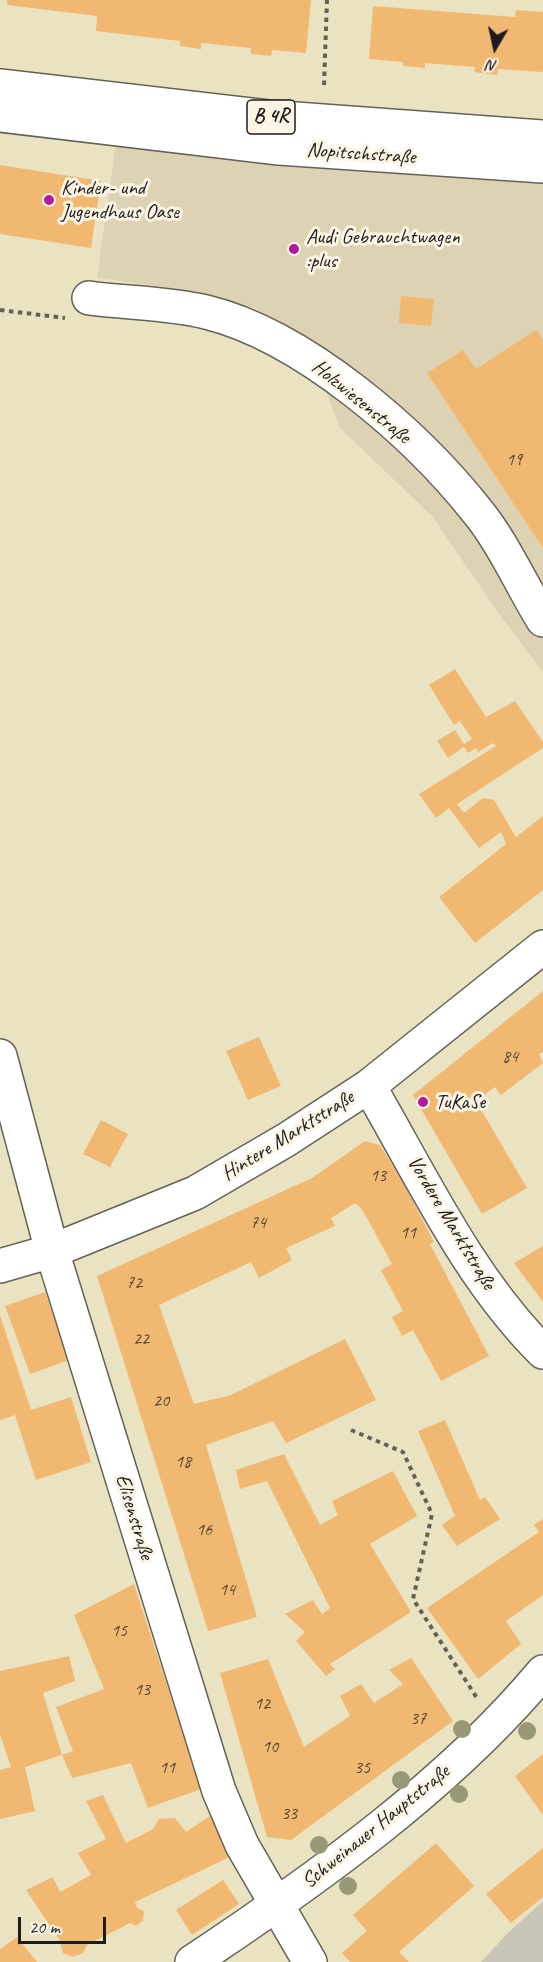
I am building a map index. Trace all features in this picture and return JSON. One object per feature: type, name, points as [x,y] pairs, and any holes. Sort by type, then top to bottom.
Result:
[{"type":"street","name":"Nopitschstraße","points":[[0,86],[268,117],[543,137]]},
{"type":"street","name":"Nopitschstraße","points":[[0,115],[279,147],[543,166]]},
{"type":"street","name":"Holzwiesenstraße","points":[[89,298],[206,312],[256,330],[311,361],[343,383],[434,462],[479,513],[543,620]]},
{"type":"street","name":"Hintere Marktstraße","points":[[0,1266],[52,1251],[195,1193],[286,1140],[369,1086],[543,947]]},
{"type":"street","name":"Elisenstraße","points":[[0,1056],[52,1251],[219,1791],[242,1845],[310,1962]]},
{"type":"street","name":"Vordere Marktstraße","points":[[369,1086],[476,1269],[526,1335],[543,1352]]},
{"type":"street","name":"Schweinauer Hauptstraße","points":[[192,1962],[276,1906],[444,1773],[507,1713],[543,1672]]},
{"type":"path","points":[[324,85],[327,0]]},
{"type":"path","points":[[0,310],[64,319],[89,298]]},
{"type":"path","points":[[351,1430],[403,1452],[432,1514],[413,1599],[479,1701]]},
{"type":"shaded area","points":[[116,143],[543,179],[543,672],[499,614],[432,516],[340,428],[304,335],[254,308],[165,287],[97,278]]},
{"type":"shaded area","points":[[543,1901],[543,1962],[481,1962],[509,1932]]},
{"type":"building","points":[[7,0],[311,0],[306,53],[272,50],[271,56],[251,54],[251,48],[201,43],[201,49],[180,46],[180,41],[96,31],[97,16],[7,5]]},
{"type":"building","points":[[373,6],[515,17],[516,10],[543,12],[543,72],[498,69],[497,75],[474,72],[475,67],[425,63],[425,68],[403,66],[403,62],[369,59]]},
{"type":"building","name":"Kinder- und Jugendhaus Oase","points":[[0,165],[101,181],[91,248],[0,234]]},
{"type":"building","points":[[401,296],[434,299],[431,326],[399,323]]},
{"type":"building","points":[[536,330],[543,340],[543,548],[427,373],[463,350],[476,369]]},
{"type":"building","points":[[455,669],[486,717],[515,701],[543,742],[543,748],[457,804],[464,813],[483,798],[494,800],[516,837],[543,816],[543,890],[475,943],[439,897],[506,844],[501,832],[479,848],[449,808],[436,818],[419,794],[496,746],[493,743],[478,752],[476,748],[468,753],[464,747],[448,758],[437,741],[455,730],[464,744],[472,739],[460,721],[454,725],[429,685]]},
{"type":"building","points":[[543,991],[543,1052],[539,1054],[543,1063],[501,1095],[495,1087],[476,1101],[527,1188],[482,1214],[413,1095]]},
{"type":"building","points":[[259,1037],[281,1086],[248,1100],[226,1051]]},
{"type":"building","points":[[101,1120],[128,1134],[110,1167],[83,1154]]},
{"type":"building","points":[[365,1141],[380,1145],[405,1186],[434,1242],[430,1244],[489,1356],[441,1381],[413,1330],[402,1336],[392,1317],[403,1311],[381,1270],[392,1264],[362,1209],[355,1203],[331,1218],[335,1226],[286,1248],[292,1260],[259,1278],[251,1262],[159,1305],[194,1404],[231,1395],[345,1339],[376,1400],[286,1443],[273,1421],[206,1445],[257,1617],[208,1631],[97,1276],[312,1178]]},
{"type":"building","points":[[543,1246],[543,1302],[514,1263]]},
{"type":"building","points":[[45,1292],[69,1360],[30,1374],[5,1306]]},
{"type":"building","points":[[0,1315],[31,1410],[71,1397],[91,1462],[36,1480],[15,1415],[0,1420]]},
{"type":"building","points":[[445,1420],[480,1500],[485,1497],[500,1519],[457,1546],[442,1525],[455,1516],[418,1431]]},
{"type":"building","points":[[284,1454],[320,1525],[338,1515],[332,1501],[393,1471],[417,1516],[370,1544],[411,1612],[330,1664],[335,1669],[326,1676],[296,1641],[305,1632],[285,1614],[313,1600],[322,1614],[330,1608],[267,1481],[240,1489],[236,1470]]},
{"type":"building","points":[[543,1519],[543,1595],[506,1621],[521,1644],[478,1679],[427,1608],[539,1532],[534,1525]]},
{"type":"building","points":[[134,1584],[201,1789],[148,1808],[131,1763],[72,1778],[62,1755],[73,1751],[56,1707],[104,1689],[74,1615]]},
{"type":"building","points":[[69,1656],[75,1681],[43,1693],[62,1755],[25,1767],[35,1811],[0,1819],[0,1770],[11,1767],[0,1735],[0,1671]]},
{"type":"building","points":[[411,1658],[453,1721],[291,1840],[267,1837],[220,1673],[268,1659],[304,1747],[350,1716],[340,1696],[361,1684],[374,1703],[403,1684],[389,1670]]},
{"type":"building","points":[[543,1754],[543,1815],[515,1776]]},
{"type":"building","points":[[103,1795],[126,1843],[153,1829],[159,1819],[175,1818],[186,1832],[213,1814],[232,1856],[135,1902],[137,1908],[144,1911],[143,1921],[136,1926],[130,1923],[87,1945],[83,1953],[73,1957],[63,1953],[59,1939],[26,1890],[53,1877],[60,1892],[91,1875],[78,1853],[106,1839],[86,1801]]},
{"type":"building","points":[[436,1843],[474,1886],[399,1952],[409,1962],[350,1962],[342,1953],[367,1931],[353,1915]]},
{"type":"building","points":[[543,1848],[543,1897],[511,1923],[486,1894]]},
{"type":"building","points":[[223,1880],[239,1904],[192,1935],[176,1910]]},
{"type":"building","points":[[17,1937],[37,1962],[0,1962],[0,1949]]},
{"type":"place","name":"Kinder- und Jugendhaus Oase","points":[[49,200]]},
{"type":"place","name":"Audi Gebrauchtwagen :plus","points":[[294,249]]},
{"type":"place","name":"TuKaSe","points":[[423,1102]]}]
